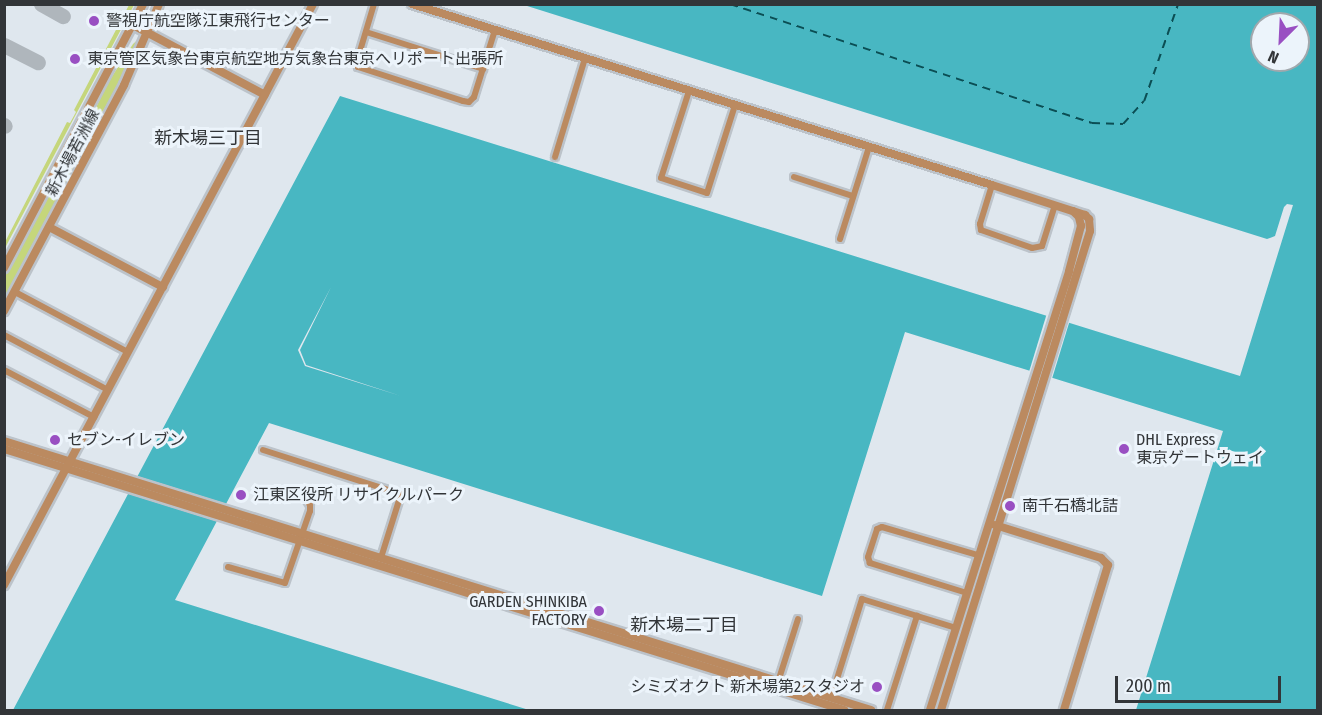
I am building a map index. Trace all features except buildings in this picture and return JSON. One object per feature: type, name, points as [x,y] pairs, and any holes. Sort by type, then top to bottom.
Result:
[{"type":"street","name":"新木場若洲線","points":[[4,268],[143,4]]},
{"type":"street","name":"新木場若洲線","points":[[4,311],[124,85],[159,4]]},
{"type":"street","points":[[4,585],[313,4]]},
{"type":"street","points":[[374,4],[357,61],[361,69],[467,102],[474,97],[495,30]]},
{"type":"street","points":[[412,4],[1085,215],[1090,222],[1036,388],[999,526],[941,711]]},
{"type":"street","points":[[133,25],[264,95]]},
{"type":"street","points":[[366,32],[483,69]]},
{"type":"street","points":[[555,157],[585,58]]},
{"type":"street","points":[[689,91],[661,178],[707,193],[735,105]]},
{"type":"street","points":[[840,239],[869,147]]},
{"type":"street","points":[[794,177],[853,196]]},
{"type":"street","points":[[992,185],[980,224],[981,230],[1032,249],[1042,246],[1055,205]]},
{"type":"street","points":[[49,227],[163,287]]},
{"type":"street","points":[[15,292],[128,352]]},
{"type":"street","points":[[4,335],[108,390]]},
{"type":"street","points":[[4,370],[94,417]]},
{"type":"street","points":[[930,711],[988,523],[1036,388]]},
{"type":"street","points":[[4,441],[68,465]]},
{"type":"street","points":[[4,449],[110,477],[701,661],[871,711]]},
{"type":"street","points":[[263,450],[401,494],[381,558]]},
{"type":"street","points":[[228,567],[285,583],[310,511],[306,499]]},
{"type":"street","points":[[988,523],[1101,558],[1108,565],[1064,711]]},
{"type":"street","points":[[967,593],[870,563],[868,557],[877,529],[882,526],[978,555]]},
{"type":"street","points":[[301,537],[381,558],[495,597]]},
{"type":"street","points":[[831,698],[862,599],[956,628]]},
{"type":"street","points":[[887,711],[917,616]]},
{"type":"street","points":[[778,682],[798,619]]},
{"type":"street","points":[[701,661],[844,711]]},
{"type":"green space","points":[[129,5],[134,5],[5,248],[5,242],[67,122],[70,123],[76,112],[74,110]]},
{"type":"green space","points":[[141,37],[129,68],[103,111],[90,120],[107,84],[133,44]]},
{"type":"green space","points":[[87,131],[87,145],[5,301],[5,276],[82,132]]},
{"type":"water","points":[[524,5],[1317,5],[1317,710],[1136,710],[1223,431],[905,332],[822,596],[269,423],[175,600],[529,710],[13,710],[340,96],[1240,376],[1293,205],[1287,204],[1284,207],[1275,236],[1267,239]]},
{"type":"pier","points":[[331,287],[300,350],[306,365],[401,396],[305,366],[298,350]]},
{"type":"pier","points":[[1047,313],[1070,320],[1052,380],[1029,373]]},
{"type":"ferry route","points":[[730,4],[1092,123],[1123,124],[1144,101],[1178,4]]},
{"type":"taxiway","points":[[41,4],[63,16]]},
{"type":"taxiway","points":[[4,45],[38,62]]},
{"type":"place","name":"警視庁航空隊江東飛行センター","points":[[94,21]]},
{"type":"place","name":"東京管区気象台東京航空地方気象台東京へリポート出張所","points":[[75,59]]},
{"type":"place","name":"セブン-イレブン","points":[[55,440]]},
{"type":"place","name":"DHL Express 東京ゲートウェイ","points":[[1124,449]]},
{"type":"place","name":"江東区役所 リサイクルパーク","points":[[241,495]]},
{"type":"place","name":"南千石橋北詰","points":[[1010,506]]},
{"type":"place","name":"GARDEN SHINKIBA FACTORY","points":[[599,611]]},
{"type":"place","name":"シミズオクト 新木場第2スタジオ","points":[[877,687]]},
{"type":"district","name":"新木場三丁目","points":[[208,138]]},
{"type":"district","name":"新木場二丁目","points":[[684,625]]}]
